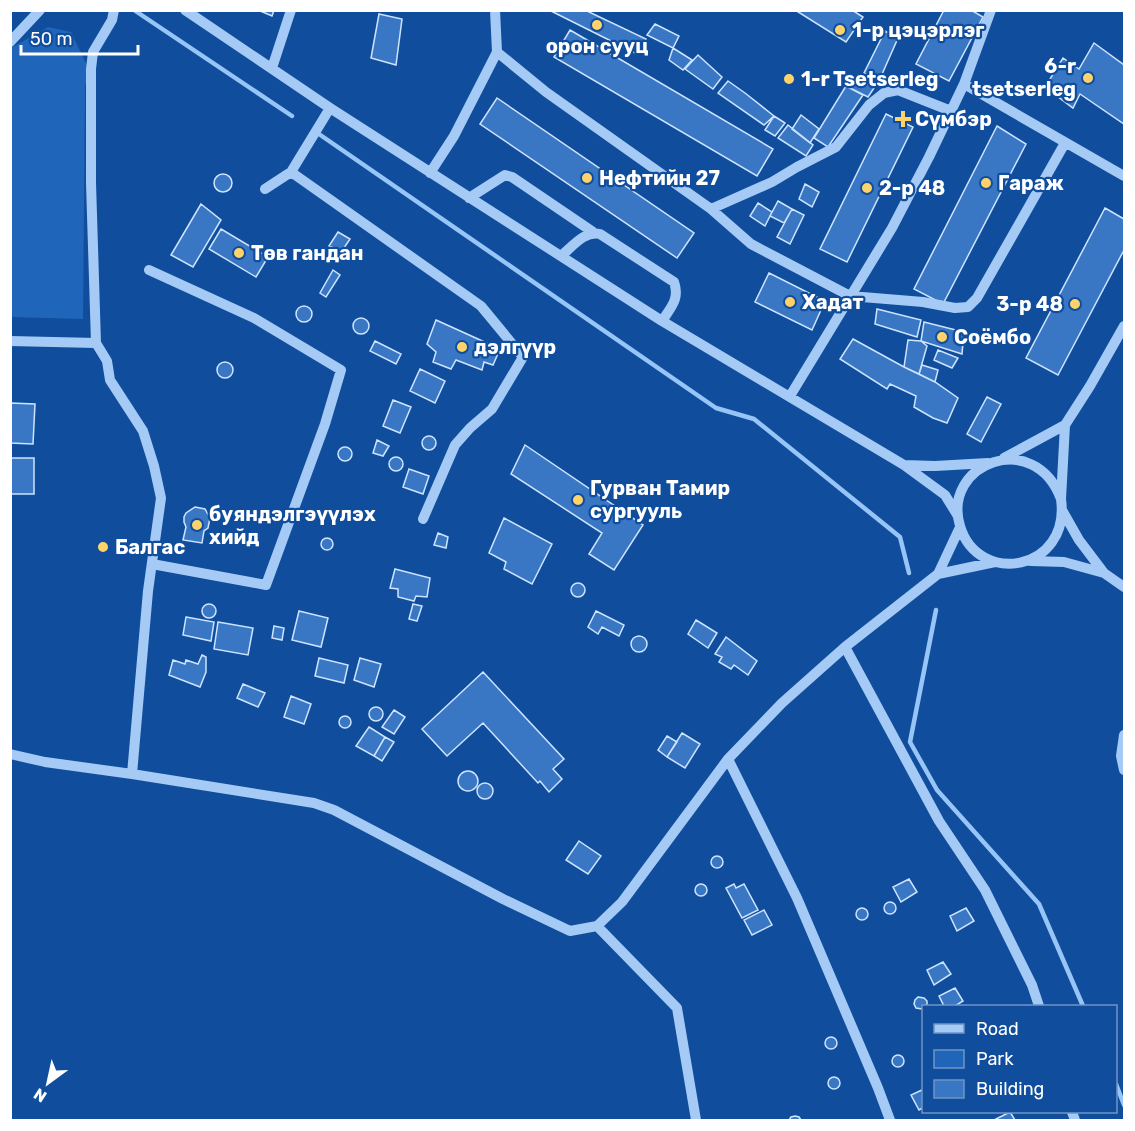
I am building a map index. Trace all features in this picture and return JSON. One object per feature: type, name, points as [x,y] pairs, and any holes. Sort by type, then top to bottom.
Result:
[{"type":"street","points":[[10,42],[40,10]]},
{"type":"street","points":[[114,10],[112,20],[93,52],[91,69],[91,183],[96,343],[107,361],[110,380],[143,431],[161,498],[148,591],[132,774]]},
{"type":"street","points":[[185,10],[330,108],[662,321],[904,465],[945,495],[969,545],[985,558],[1005,564],[1027,561],[1064,562],[1104,573],[1125,587]]},
{"type":"street","points":[[272,68],[291,10]]},
{"type":"street","points":[[430,173],[454,136],[497,52],[495,10]]},
{"type":"street","points":[[790,396],[892,228],[929,157],[964,84],[991,10]]},
{"type":"street","points":[[497,52],[546,92],[711,208],[751,244],[850,296],[923,302],[955,308],[968,307],[977,298],[1065,142]]},
{"type":"street","points":[[964,84],[1125,176]]},
{"type":"street","points":[[711,208],[772,182],[836,147],[869,105],[884,93],[898,90],[951,111]]},
{"type":"street","points":[[265,189],[291,172],[330,108]]},
{"type":"street","points":[[291,172],[482,306],[523,357],[492,409],[455,445],[423,519]]},
{"type":"street","points":[[469,198],[505,175],[512,177],[593,232],[600,234],[674,282],[677,291],[675,300],[662,321]]},
{"type":"street","points":[[561,256],[587,234],[593,232]]},
{"type":"street","points":[[149,270],[254,318],[342,370],[325,424],[266,585],[152,564]]},
{"type":"street","points":[[938,574],[959,521],[958,505],[965,484],[980,468],[1065,424],[1125,326]]},
{"type":"street","points":[[10,341],[96,343]]},
{"type":"street","points":[[1027,561],[1045,550],[1053,542],[1058,532],[1061,521],[1065,424]]},
{"type":"street","points":[[904,465],[935,466],[1012,459],[1034,465],[1051,479],[1079,540],[1104,573]]},
{"type":"street","points":[[10,754],[45,762],[314,803],[334,810],[415,854],[570,932],[597,926],[622,902],[728,759],[782,703],[845,647],[938,574],[995,561]]},
{"type":"street","points":[[845,647],[939,821],[984,890],[1032,986],[1039,1005]]},
{"type":"street","points":[[1125,735],[1121,756],[1125,770]]},
{"type":"street","points":[[728,759],[797,898],[890,1120]]},
{"type":"street","points":[[597,926],[677,1008],[696,1120]]},
{"type":"green space","points":[[48,27],[71,32],[91,74],[85,85],[83,319],[11,317],[11,48]]},
{"type":"building","points":[[258,10],[274,10],[272,16]]},
{"type":"building","name":"орон сууц","points":[[549,10],[585,10],[646,39],[637,54]]},
{"type":"building","name":"1-р цэцэрлэг","points":[[795,10],[852,10],[863,17],[846,42]]},
{"type":"building","points":[[944,10],[971,10],[983,17],[949,81],[916,64]]},
{"type":"building","points":[[379,14],[402,19],[396,65],[371,58]]},
{"type":"building","points":[[655,24],[679,36],[673,48],[647,35]]},
{"type":"building","points":[[570,30],[773,149],[757,176],[554,57]]},
{"type":"building","points":[[885,31],[898,38],[879,81],[864,73]]},
{"type":"building","name":"6-r tsetserleg","points":[[1094,43],[1124,65],[1124,124],[1080,94],[1073,108],[1045,87],[1063,58],[1079,69]]},
{"type":"building","points":[[673,48],[692,60],[683,70],[669,60]]},
{"type":"building","points":[[698,55],[722,77],[713,89],[685,69]]},
{"type":"building","points":[[854,76],[874,88],[868,97],[846,86]]},
{"type":"building","points":[[728,81],[774,116],[764,125],[718,93]]},
{"type":"building","points":[[846,86],[863,95],[828,147],[814,138]]},
{"type":"building","name":"Нефтийн 27","points":[[497,98],[694,233],[677,258],[480,124]]},
{"type":"building","name":"2-р 48","points":[[886,114],[913,127],[847,262],[820,249]]},
{"type":"building","points":[[801,115],[819,129],[810,143],[792,129]]},
{"type":"building","points":[[774,116],[785,123],[775,136],[765,130]]},
{"type":"building","points":[[788,125],[813,145],[806,156],[778,138]]},
{"type":"building","name":"Гараж","points":[[997,126],[1026,144],[943,304],[914,289]]},
{"type":"building","points":[[219,174],[227,174],[232,179],[230,190],[219,192],[214,187],[214,179]]},
{"type":"building","points":[[805,184],[819,192],[812,207],[799,199]]},
{"type":"building","points":[[778,201],[792,209],[784,223],[770,216]]},
{"type":"building","points":[[758,203],[772,212],[765,226],[750,216]]},
{"type":"building","points":[[201,204],[221,220],[193,267],[171,255]]},
{"type":"building","name":"3-р 48","points":[[1105,208],[1124,219],[1124,250],[1058,375],[1026,358]]},
{"type":"building","points":[[792,209],[804,215],[790,244],[777,237]]},
{"type":"building","name":"Төв гандан","points":[[221,229],[268,257],[256,277],[209,249]]},
{"type":"building","points":[[338,232],[350,239],[342,251],[329,246]]},
{"type":"building","points":[[333,270],[340,275],[326,297],[320,293]]},
{"type":"building","name":"Хадат","points":[[769,273],[825,301],[812,330],[755,302]]},
{"type":"building","points":[[304,306],[312,314],[304,322],[296,314]]},
{"type":"building","points":[[877,309],[921,320],[917,337],[875,324]]},
{"type":"building","points":[[361,318],[369,326],[361,334],[353,326]]},
{"type":"building","name":"дэлгүүр","points":[[436,320],[500,349],[493,365],[484,362],[482,370],[456,360],[451,369],[433,362],[436,352],[427,344]]},
{"type":"building","name":"Соёмбо","points":[[924,322],[964,332],[962,354],[921,341]]},
{"type":"building","points":[[853,339],[935,382],[958,398],[947,423],[914,407],[916,396],[890,384],[887,389],[840,359]]},
{"type":"building","points":[[908,340],[921,341],[927,346],[919,374],[904,367]]},
{"type":"building","points":[[375,341],[401,354],[396,364],[370,351]]},
{"type":"building","points":[[938,350],[958,358],[952,368],[934,360]]},
{"type":"building","points":[[225,362],[231,364],[233,370],[231,376],[225,378],[219,376],[217,370],[219,364]]},
{"type":"building","points":[[922,365],[938,370],[935,382],[919,374]]},
{"type":"building","points":[[420,369],[445,381],[435,403],[410,391]]},
{"type":"building","points":[[987,397],[1001,404],[981,442],[967,434]]},
{"type":"building","points":[[393,400],[411,407],[400,433],[383,426]]},
{"type":"building","points":[[10,403],[35,404],[33,444],[10,443]]},
{"type":"building","points":[[429,436],[434,438],[436,443],[434,448],[429,450],[424,448],[422,443],[424,438]]},
{"type":"building","points":[[377,440],[389,446],[383,456],[373,453]]},
{"type":"building","name":"Гурван Тамир сургууль","points":[[525,445],[643,525],[614,570],[589,554],[602,533],[511,474]]},
{"type":"building","points":[[345,447],[350,449],[352,454],[350,459],[345,461],[340,459],[338,454],[340,449]]},
{"type":"building","points":[[396,457],[401,459],[403,464],[401,469],[396,471],[391,469],[389,464],[391,459]]},
{"type":"building","points":[[10,458],[34,458],[34,494],[10,494]]},
{"type":"building","points":[[409,469],[429,476],[423,494],[403,487]]},
{"type":"building","name":"буяндэлгэүүлэх хийд","points":[[195,507],[205,509],[210,518],[202,543],[183,540],[186,527],[184,517]]},
{"type":"building","points":[[504,518],[552,544],[532,584],[504,569],[506,562],[489,553]]},
{"type":"building","points":[[438,533],[448,537],[446,548],[434,545]]},
{"type":"building","points":[[329,538],[333,544],[329,550],[325,550],[321,542]]},
{"type":"building","points":[[395,569],[430,578],[427,597],[416,596],[414,601],[398,597],[398,589],[390,588]]},
{"type":"building","points":[[575,583],[581,583],[585,590],[581,597],[575,597],[571,593],[571,587]]},
{"type":"building","points":[[206,604],[212,604],[216,611],[212,618],[206,618],[202,614],[202,608]]},
{"type":"building","points":[[413,604],[422,606],[417,621],[409,619]]},
{"type":"building","points":[[299,611],[328,618],[321,647],[292,640]]},
{"type":"building","points":[[596,611],[624,625],[619,636],[602,627],[598,634],[588,627]]},
{"type":"building","points":[[186,617],[214,622],[211,641],[183,635]]},
{"type":"building","points":[[696,620],[717,633],[708,648],[688,634]]},
{"type":"building","points":[[218,622],[253,628],[248,655],[214,649]]},
{"type":"building","points":[[274,626],[284,628],[282,640],[272,638]]},
{"type":"building","points":[[639,636],[647,644],[639,652],[631,644]]},
{"type":"building","points":[[726,637],[757,661],[748,675],[734,665],[731,669],[719,662],[722,657],[715,654]]},
{"type":"building","points":[[202,655],[206,657],[206,672],[200,687],[169,675],[173,660],[185,664],[186,660],[198,664]]},
{"type":"building","points":[[319,658],[348,665],[344,683],[315,676]]},
{"type":"building","points":[[360,658],[381,664],[374,687],[354,680]]},
{"type":"building","points":[[483,672],[564,759],[553,769],[562,779],[549,792],[483,723],[447,756],[422,729]]},
{"type":"building","points":[[243,684],[265,693],[258,707],[237,698]]},
{"type":"building","points":[[291,696],[311,704],[304,724],[284,717]]},
{"type":"building","points":[[373,707],[379,707],[383,714],[379,721],[373,721],[369,717],[369,711]]},
{"type":"building","points":[[394,710],[405,717],[394,734],[382,727]]},
{"type":"building","points":[[347,716],[351,722],[347,728],[343,728],[339,720]]},
{"type":"building","points":[[369,727],[385,737],[374,756],[356,746]]},
{"type":"building","points":[[682,733],[700,744],[685,768],[667,757]]},
{"type":"building","points":[[667,736],[677,742],[667,757],[658,750]]},
{"type":"building","points":[[385,737],[394,742],[382,761],[374,756]]},
{"type":"building","points":[[468,771],[475,774],[478,781],[475,788],[468,791],[461,788],[458,781],[461,774]]},
{"type":"building","points":[[485,783],[493,791],[485,799],[477,791]]},
{"type":"building","points":[[579,841],[601,856],[588,874],[566,860]]},
{"type":"building","points":[[719,856],[722,857],[722,867],[715,868],[712,867],[711,860],[712,857]]},
{"type":"building","points":[[909,879],[917,892],[901,902],[893,887]]},
{"type":"building","points":[[703,884],[707,890],[703,896],[699,896],[695,888]]},
{"type":"building","points":[[734,884],[736,888],[744,884],[758,910],[742,918],[726,888]]},
{"type":"building","points":[[892,902],[896,908],[892,914],[888,914],[884,906]]},
{"type":"building","points":[[864,908],[868,914],[864,920],[860,920],[856,912]]},
{"type":"building","points":[[966,908],[974,921],[957,931],[950,916]]},
{"type":"building","points":[[764,910],[772,925],[752,935],[744,920]]},
{"type":"building","points":[[943,962],[951,974],[934,985],[927,970]]},
{"type":"building","points":[[955,988],[963,1001],[957,1005],[944,1005],[939,996]]},
{"type":"building","points":[[918,997],[924,998],[927,1005],[922,1005],[922,1009],[916,1008],[915,1000]]},
{"type":"building","points":[[833,1037],[837,1043],[833,1049],[829,1049],[825,1041]]},
{"type":"building","points":[[900,1055],[904,1061],[900,1067],[896,1067],[892,1059]]},
{"type":"building","points":[[836,1077],[840,1083],[836,1089],[832,1089],[828,1081]]},
{"type":"building","points":[[922,1090],[922,1108],[919,1110],[911,1095]]},
{"type":"building","points":[[1011,1113],[1015,1120],[994,1120]]},
{"type":"building","points":[[795,1116],[801,1120],[789,1120],[791,1117]]},
{"type":"waterway","points":[[134,10],[292,116]]},
{"type":"waterway","points":[[316,132],[716,408],[754,419],[900,537],[909,573]]},
{"type":"waterway","points":[[936,610],[910,742],[937,790],[1039,904],[1083,1005]]},
{"type":"waterway","points":[[1117,1087],[1124,1105]]},
{"type":"place","name":"орон сууц","points":[[597,25]]},
{"type":"place","name":"1-р цэцэрлэг","points":[[840,30]]},
{"type":"place","name":"6-r tsetserleg","points":[[1088,78]]},
{"type":"place","name":"1-r Tsetserleg","points":[[789,79]]},
{"type":"place","name":"Сүмбэр","points":[[903,119]]},
{"type":"place","name":"Нефтийн 27","points":[[587,178]]},
{"type":"place","name":"Гараж","points":[[986,183]]},
{"type":"place","name":"2-р 48","points":[[867,188]]},
{"type":"place","name":"Төв гандан","points":[[239,253]]},
{"type":"place","name":"Хадат","points":[[790,302]]},
{"type":"place","name":"3-р 48","points":[[1075,304]]},
{"type":"place","name":"Соёмбо","points":[[942,337]]},
{"type":"place","name":"дэлгүүр","points":[[462,347]]},
{"type":"place","name":"Гурван Тамир сургууль","points":[[578,500]]},
{"type":"place","name":"буяндэлгэүүлэх хийд","points":[[197,525]]},
{"type":"place","name":"Балгас","points":[[103,547]]}]
